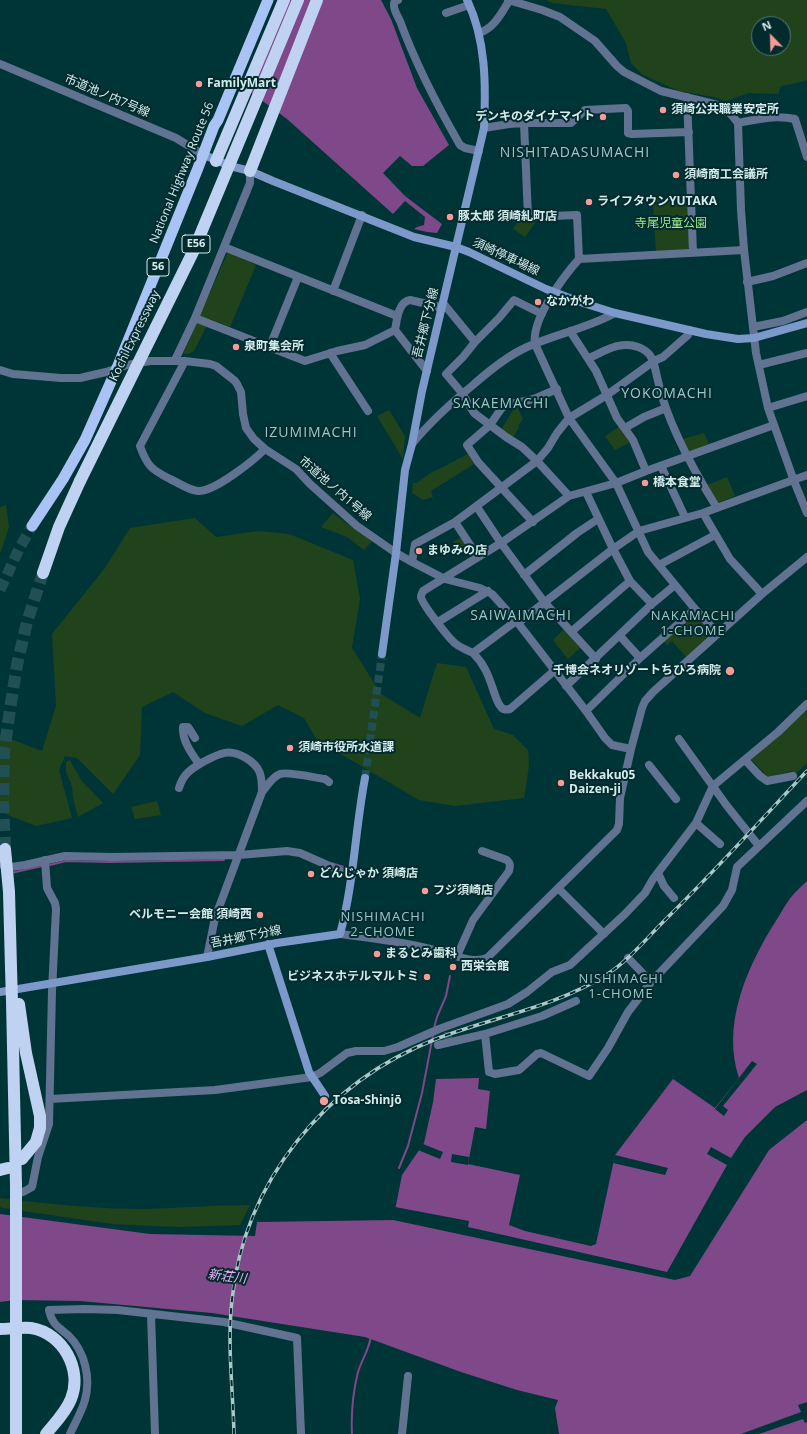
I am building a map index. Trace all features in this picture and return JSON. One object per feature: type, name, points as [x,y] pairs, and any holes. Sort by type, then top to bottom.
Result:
[{"type":"highway","name":"National Highway Route 56","points":[[32,526],[63,480],[85,440],[117,368],[195,175],[202,154],[268,0]]},
{"type":"highway","points":[[216,161],[284,0]]},
{"type":"highway","name":"Kochi Expressway","points":[[43,573],[60,527],[80,481],[193,252],[298,0]]},
{"type":"highway","points":[[250,171],[318,0]]},
{"type":"highway","points":[[4,858],[9,892],[14,968],[19,1188],[16,1434]]},
{"type":"highway","points":[[15,1000],[40,1116],[40,1128],[36,1142],[22,1159]]},
{"type":"highway","points":[[0,1329],[32,1328],[46,1333],[60,1343],[70,1358],[75,1381],[71,1398],[66,1408],[46,1434]]},
{"type":"main road","name":"吾井郷下分線","points":[[382,654],[396,553],[405,470],[484,128],[485,78],[479,33],[468,2]]},
{"type":"main road","name":"須崎停車場線","points":[[202,154],[230,166],[250,171],[414,237],[469,252],[554,292],[615,313],[729,338],[754,338],[807,323]]},
{"type":"main road","points":[[340,934],[352,876],[361,798],[365,778]]},
{"type":"main road","name":"吾井郷下分線","points":[[0,992],[207,957],[268,944],[340,934]]},
{"type":"main road","points":[[268,944],[309,1072],[325,1096]]},
{"type":"street","points":[[398,0],[395,1],[394,4],[395,9],[431,95],[460,145],[479,152]]},
{"type":"street","points":[[479,33],[492,25],[501,14],[508,0],[542,10],[560,17],[595,41],[624,72],[661,91],[725,108],[738,123],[741,210],[752,327],[768,408],[807,513]]},
{"type":"street","points":[[446,13],[468,2]]},
{"type":"street","name":"市道池ノ内7号線","points":[[0,64],[176,138],[202,154]]},
{"type":"street","points":[[687,97],[693,252]]},
{"type":"street","points":[[484,128],[524,123],[571,123],[585,110],[626,108],[628,111],[628,133],[689,132]]},
{"type":"street","points":[[738,123],[760,118],[774,117],[795,119],[807,157]]},
{"type":"street","points":[[524,123],[528,217],[577,215],[579,259],[554,292],[542,314],[534,337],[534,344],[557,389],[569,418],[616,483],[648,552],[695,609],[718,634]]},
{"type":"street","points":[[175,360],[195,318],[250,183],[250,171]]},
{"type":"street","points":[[333,291],[362,215]]},
{"type":"street","points":[[224,247],[398,316]]},
{"type":"street","points":[[579,259],[744,250]]},
{"type":"street","points":[[747,282],[772,276],[807,263]]},
{"type":"street","points":[[270,346],[298,277]]},
{"type":"street","points":[[427,371],[395,330],[403,303],[410,300],[442,306],[475,342]]},
{"type":"street","points":[[542,314],[514,300],[446,374],[462,393],[474,413],[522,447],[569,496]]},
{"type":"street","points":[[752,327],[783,321],[807,312]]},
{"type":"street","points":[[412,444],[425,429],[462,393],[491,369],[511,356],[534,344],[594,323],[615,313]]},
{"type":"street","points":[[195,318],[270,346],[305,361],[330,353],[365,345],[395,330]]},
{"type":"street","points":[[412,562],[415,544],[455,522],[537,461],[569,418],[606,395],[654,361],[663,357],[688,335],[689,330]]},
{"type":"street","points":[[570,331],[589,358],[611,407],[633,440],[646,471]]},
{"type":"street","points":[[589,358],[612,348],[628,345],[638,347],[650,355],[654,361],[658,382],[666,408],[688,457],[717,508]]},
{"type":"street","points":[[330,353],[368,412]]},
{"type":"street","points":[[759,365],[807,353]]},
{"type":"street","name":"市道池ノ内1号線","points":[[0,370],[20,375],[80,378],[127,365],[150,361],[175,360],[216,366],[234,380],[241,392],[246,428],[254,439],[265,449],[296,469],[310,484],[357,526],[396,553],[445,579],[488,591]]},
{"type":"street","points":[[185,361],[140,446],[148,464],[154,470],[190,489],[199,491],[212,488],[247,465],[265,449]]},
{"type":"street","points":[[533,522],[478,462],[467,445],[490,425],[501,409],[506,405],[534,399],[557,389]]},
{"type":"street","points":[[768,408],[807,396]]},
{"type":"street","points":[[625,428],[644,417],[666,408]]},
{"type":"street","points":[[554,671],[510,709],[505,710],[501,708],[482,662],[473,653],[455,644],[425,605],[421,598],[423,591],[445,579],[501,543],[569,496],[616,483],[774,425]]},
{"type":"street","points":[[661,466],[685,517]]},
{"type":"street","points":[[473,653],[545,603],[613,549],[639,531],[703,513],[807,475]]},
{"type":"street","points":[[586,492],[598,519],[630,581],[652,604]]},
{"type":"street","points":[[477,507],[501,543],[545,603],[596,659]]},
{"type":"street","points":[[703,513],[730,559],[762,594]]},
{"type":"street","points":[[524,575],[577,533],[598,519]]},
{"type":"street","points":[[455,522],[478,557]]},
{"type":"street","points":[[659,565],[715,535]]},
{"type":"street","points":[[340,934],[414,945],[478,961],[487,958],[617,830],[619,824],[620,798],[631,749],[645,701],[653,692],[762,594],[807,557]]},
{"type":"street","points":[[571,632],[630,581]]},
{"type":"street","points":[[566,686],[652,604],[675,585]]},
{"type":"street","points":[[438,622],[488,591],[517,622],[605,738],[612,745],[631,749]]},
{"type":"street","points":[[586,711],[640,658],[695,609]]},
{"type":"street","points":[[620,636],[640,658]]},
{"type":"street","points":[[438,1046],[446,1034],[513,1001],[552,972],[570,965],[604,934],[645,893],[658,873],[696,823],[713,786],[778,732],[807,704]]},
{"type":"street","points":[[195,738],[188,727],[183,727],[187,745],[199,764]]},
{"type":"street","points":[[679,739],[727,806],[759,846]]},
{"type":"street","points":[[179,788],[183,777],[199,764],[224,753],[234,752],[240,754],[257,765],[262,778],[262,792]]},
{"type":"street","points":[[745,760],[760,776],[767,781],[793,776]]},
{"type":"street","points":[[649,765],[676,799]]},
{"type":"street","points":[[207,957],[215,918],[262,792],[268,783],[281,774],[325,779],[329,782]]},
{"type":"street","points":[[485,1034],[489,1072],[495,1074],[519,1070],[537,1054],[542,1053],[589,1076],[608,1048],[628,1012],[650,982],[723,906],[732,890],[738,867],[807,800]]},
{"type":"street","points":[[696,823],[720,844]]},
{"type":"street","points":[[4,858],[11,867],[66,856],[82,855],[113,857],[239,855],[284,851],[294,852],[352,876]]},
{"type":"street","points":[[457,956],[473,920],[509,871],[510,867],[510,863],[507,860],[482,851]]},
{"type":"street","points":[[19,1188],[32,1187],[38,1157],[49,1124],[56,909],[55,903],[47,888],[45,860]]},
{"type":"street","points":[[658,873],[664,886],[674,898]]},
{"type":"street","points":[[558,888],[604,934]]},
{"type":"street","points":[[628,958],[650,982]]},
{"type":"street","points":[[50,1100],[215,1090],[312,1077],[320,1073],[347,1053],[356,1051],[384,1051],[398,1047],[429,1034],[485,1034],[542,1016],[576,1001]]},
{"type":"street","points":[[70,1434],[85,1400],[87,1372],[78,1347],[54,1324],[48,1310],[118,1310],[224,1322],[297,1338],[301,1434]]},
{"type":"street","points":[[151,1314],[154,1434]]},
{"type":"street","points":[[402,1434],[408,1376]]},
{"type":"green space","points":[[546,0],[807,0],[807,80],[781,86],[778,94],[749,93],[726,101],[713,97],[679,91],[643,75],[631,63],[626,43],[606,9],[552,3]]},
{"type":"green space","name":"寺尾児童公園","points":[[686,196],[690,246],[687,249],[656,252],[653,202],[658,197]]},
{"type":"green space","points":[[522,215],[524,221],[538,219],[525,237],[513,229]]},
{"type":"green space","points":[[228,252],[256,265],[230,327],[210,319],[194,351],[189,354],[183,354]]},
{"type":"green space","points":[[517,407],[523,419],[513,437],[501,430],[514,408]]},
{"type":"green space","points":[[389,410],[405,436],[403,459],[377,416]]},
{"type":"green space","points":[[620,426],[631,442],[615,450],[605,436]]},
{"type":"green space","points":[[704,433],[709,444],[690,452],[683,439]]},
{"type":"green space","points":[[468,454],[474,464],[431,491],[433,497],[423,500],[412,493],[413,483],[417,483],[429,474]]},
{"type":"green space","points":[[727,477],[735,496],[718,503],[707,485]]},
{"type":"green space","points":[[6,505],[9,527],[0,554],[0,507]]},
{"type":"green space","points":[[333,513],[372,541],[364,550],[347,537],[321,527]]},
{"type":"green space","points":[[195,518],[216,537],[258,531],[289,534],[353,560],[360,599],[352,648],[381,694],[420,718],[437,663],[466,667],[494,729],[513,735],[528,750],[529,766],[524,798],[455,806],[419,800],[317,740],[304,718],[278,705],[242,726],[205,713],[173,692],[142,707],[140,755],[113,794],[77,758],[65,756],[59,770],[72,818],[36,826],[0,812],[0,735],[42,751],[56,706],[52,634],[105,568],[130,528]]},
{"type":"green space","points":[[462,537],[469,548],[461,552],[459,547],[456,549],[453,542]]},
{"type":"green space","points":[[693,614],[713,634],[687,658],[672,641],[667,645],[663,641]]},
{"type":"green space","points":[[564,629],[581,647],[568,659],[553,640]]},
{"type":"green space","points":[[807,707],[807,763],[794,775],[792,771],[768,777],[751,759]]},
{"type":"green space","points":[[70,760],[81,780],[103,803],[78,817],[73,798],[72,786],[66,772],[66,762]]},
{"type":"green space","points":[[157,801],[161,815],[135,819],[131,807]]},
{"type":"green space","points":[[0,1198],[73,1206],[128,1209],[250,1205],[240,1225],[177,1227],[112,1224],[3,1208],[0,1207]]},
{"type":"water","points":[[282,0],[381,0],[391,19],[417,88],[449,145],[423,166],[412,166],[400,156],[383,173],[405,196],[442,224],[437,233],[414,229],[424,225],[425,217],[405,201],[393,214],[287,119],[249,91]]},
{"type":"water","name":"新荘川","points":[[807,881],[807,1434],[559,1434],[555,1408],[558,1400],[517,1390],[461,1372],[365,1337],[212,1313],[80,1301],[15,1300],[0,1302],[0,1214],[150,1234],[255,1236],[257,1222],[393,1220],[402,1175],[424,1143],[433,1102],[436,1079],[479,1078],[478,1089],[490,1091],[486,1129],[475,1127],[468,1164],[520,1175],[509,1225],[525,1231],[591,1246],[596,1244],[615,1155],[673,1079],[715,1108],[739,1078],[734,1058],[733,1039],[735,1019],[745,981],[762,944],[772,927],[789,900]]},
{"type":"pier","points":[[752,1061],[757,1064],[723,1106],[728,1110],[724,1116],[715,1109]]},
{"type":"pier","points":[[807,1090],[807,1120],[769,1150],[690,1276],[675,1280],[393,1220],[395,1207],[469,1221],[468,1227],[667,1272],[727,1165],[707,1154],[711,1147],[731,1158],[745,1137],[775,1107]]},
{"type":"pier","points":[[423,1144],[443,1152],[440,1159],[418,1150]]},
{"type":"pier","points":[[452,1154],[469,1157],[468,1165],[451,1162]]},
{"type":"pier","points":[[615,1155],[668,1168],[665,1175],[613,1163]]},
{"type":"pier","points":[[807,1402],[807,1422],[805,1423],[803,1419],[759,1434],[741,1434],[801,1412],[798,1405]]},
{"type":"waterway","points":[[50,865],[66,861],[110,862],[224,860]]},
{"type":"waterway","points":[[331,863],[347,868]]},
{"type":"waterway","points":[[11,873],[42,866]]},
{"type":"waterway","points":[[357,872],[360,873],[360,876]]},
{"type":"waterway","points":[[434,1028],[446,996],[450,976]]},
{"type":"waterway","points":[[399,1168],[408,1146],[422,1093],[433,1035]]},
{"type":"waterway","points":[[352,1434],[353,1403],[356,1380],[369,1346],[371,1336]]},
{"type":"tunnel","points":[[0,590],[19,549],[32,526]]},
{"type":"tunnel","points":[[5,849],[3,801],[4,753],[10,709],[17,665],[27,622],[43,573]]},
{"type":"tunnel","points":[[365,778],[382,654]]},
{"type":"tunnel","points":[[448,1032],[448,1039]]},
{"type":"railway","points":[[234,1434],[230,1333],[232,1300],[240,1256],[253,1215],[273,1176],[297,1141],[326,1109],[359,1081],[396,1058],[457,1031],[565,996],[606,975],[637,949],[701,884],[807,771]]},
{"type":"place","name":"FamilyMart","points":[[199,84]]},
{"type":"place","name":"須崎公共職業安定所","points":[[663,110]]},
{"type":"place","name":"デンキのダイナマイト","points":[[603,117]]},
{"type":"place","name":"須崎商工会議所","points":[[676,175]]},
{"type":"place","name":"ライフタウンYUTAKA","points":[[589,202]]},
{"type":"place","name":"豚太郎 須崎糺町店","points":[[450,217]]},
{"type":"place","name":"なかがわ","points":[[538,302]]},
{"type":"place","name":"泉町集会所","points":[[236,347]]},
{"type":"place","name":"橋本食堂","points":[[645,483]]},
{"type":"place","name":"まゆみの店","points":[[419,551]]},
{"type":"place","name":"千博会ネオリゾートちひろ病院","points":[[730,671]]},
{"type":"place","name":"須崎市役所水道課","points":[[290,748]]},
{"type":"place","name":"Bekkaku05 Daizen-ji","points":[[561,783]]},
{"type":"place","name":"どんじゃか 須崎店","points":[[311,874]]},
{"type":"place","name":"フジ須崎店","points":[[425,891]]},
{"type":"place","name":"ベルモニー会館 須崎西","points":[[260,915]]},
{"type":"place","name":"まるとみ歯科","points":[[377,954]]},
{"type":"place","name":"西栄会館","points":[[453,967]]},
{"type":"place","name":"ビジネスホテルマルトミ","points":[[427,977]]},
{"type":"place","name":"Tosa-Shinjō","points":[[324,1101]]},
{"type":"district","name":"NISHITADASUMACHI","points":[[575,153]]},
{"type":"district","name":"YOKOMACHI","points":[[667,394]]},
{"type":"district","name":"SAKAEMACHI","points":[[501,404]]},
{"type":"district","name":"IZUMIMACHI","points":[[311,433]]},
{"type":"district","name":"SAIWAIMACHI","points":[[521,616]]},
{"type":"district","name":"NAKAMACHI 1-CHOME","points":[[693,624]]},
{"type":"district","name":"NISHIMACHI 2-CHOME","points":[[383,924]]},
{"type":"district","name":"NISHIMACHI 1-CHOME","points":[[621,986]]}]
